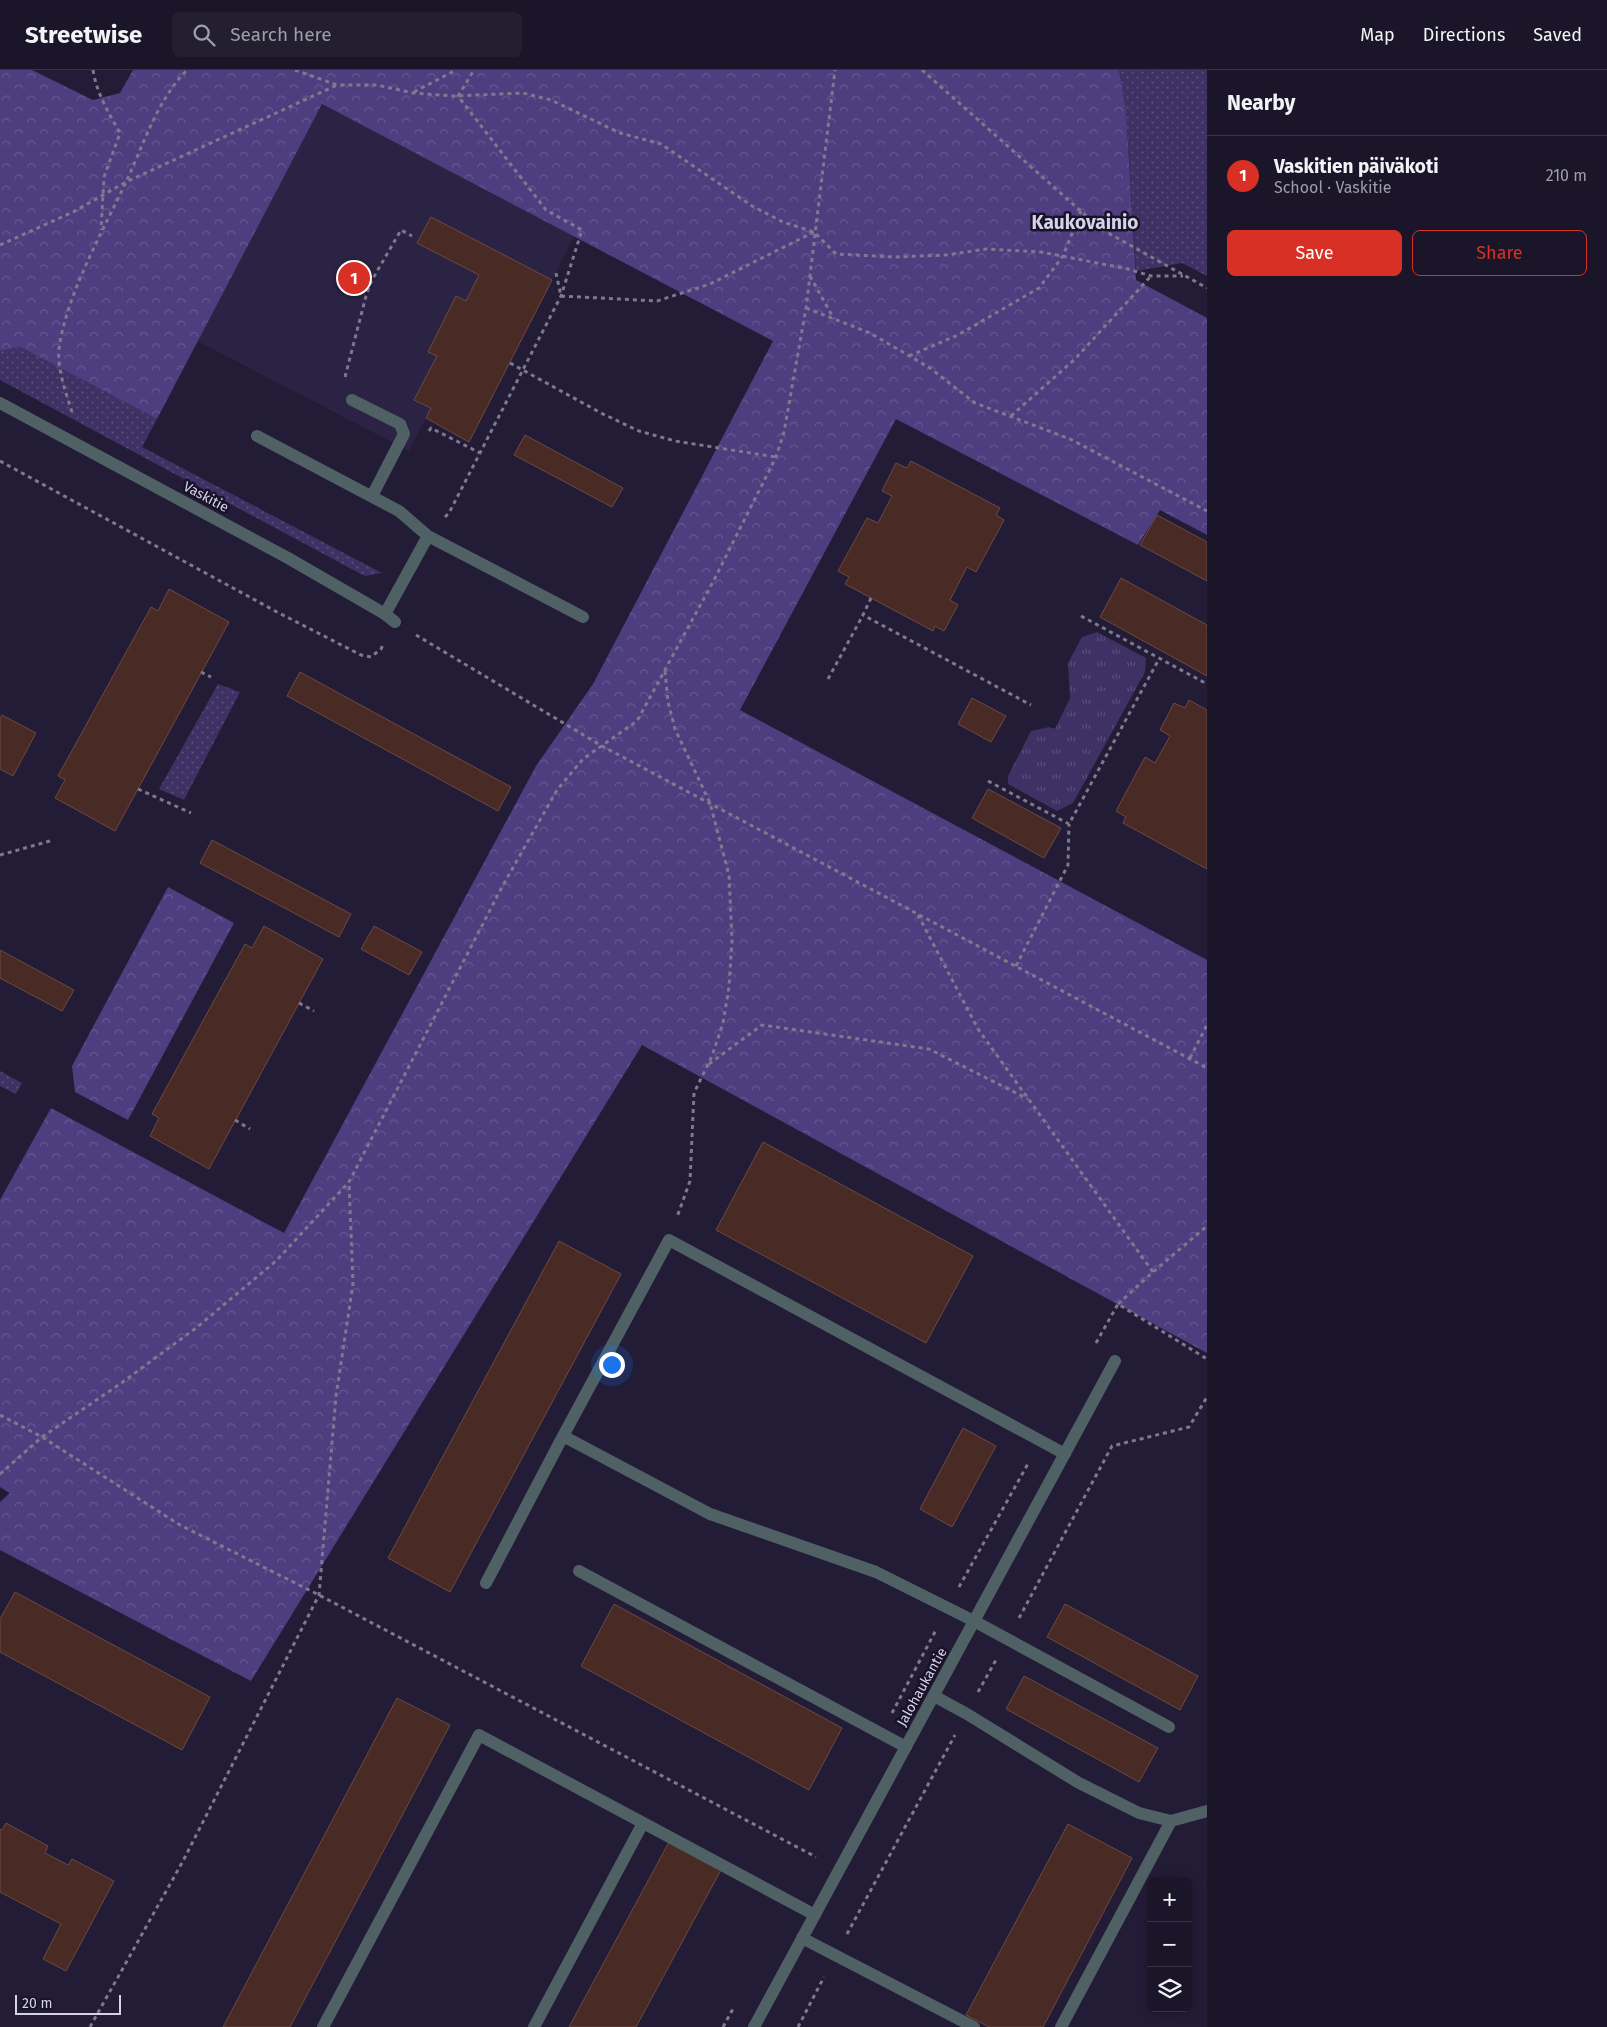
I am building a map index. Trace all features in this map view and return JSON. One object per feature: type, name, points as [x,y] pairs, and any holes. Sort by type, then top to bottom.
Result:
[{"type":"street","points":[[352,400],[400,424],[404,434],[372,496]]},
{"type":"street","name":"Vaskitie","points":[[0,403],[288,558],[390,618]]},
{"type":"street","points":[[257,436],[399,511],[428,536],[582,617]]},
{"type":"street","points":[[390,618],[428,536]]},
{"type":"street","points":[[486,1583],[669,1240],[1065,1454]]},
{"type":"street","name":"Jalohaukantie","points":[[754,2027],[1116,1361]]},
{"type":"street","points":[[563,1436],[710,1514],[876,1572],[974,1621],[1168,1727]]},
{"type":"street","points":[[579,1571],[906,1747]]},
{"type":"street","points":[[934,1696],[967,1714],[1079,1783],[1139,1813],[1171,1821],[1207,1811]]},
{"type":"street","points":[[323,2027],[479,1735],[815,1915]]},
{"type":"street","points":[[1061,2027],[1171,1821]]},
{"type":"street","points":[[534,2027],[643,1823]]},
{"type":"street","points":[[802,1938],[974,2027]]},
{"type":"path","points":[[93,70],[96,87],[120,133],[104,177],[101,233]]},
{"type":"path","points":[[81,447],[61,374],[59,352],[62,334],[75,293],[101,233],[160,108],[179,78],[187,70]]},
{"type":"path","points":[[295,70],[338,85],[377,86],[413,93],[458,96],[523,94],[551,100],[620,133],[661,144],[752,206],[784,222],[814,232],[836,254],[895,257],[946,255],[986,249],[1041,252],[1128,269],[1151,276],[1183,276]]},
{"type":"path","points":[[413,93],[456,70]]},
{"type":"path","points":[[458,96],[474,70]]},
{"type":"path","points":[[0,1474],[42,1437],[120,1384],[196,1328],[276,1261],[349,1182],[502,886],[557,790],[583,760],[637,721],[714,580],[776,457],[784,432],[806,308],[835,70]]},
{"type":"path","points":[[922,70],[1101,228],[1207,288]]},
{"type":"path","points":[[0,245],[73,212],[126,182],[338,85]]},
{"type":"path","points":[[428,536],[449,513],[561,296],[582,230],[546,210],[458,96]]},
{"type":"path","points":[[909,356],[958,335],[1039,288],[1063,256],[1081,211]]},
{"type":"path","points":[[352,400],[344,386],[345,375],[366,296],[372,280],[401,230],[412,236]]},
{"type":"path","points":[[561,296],[657,301],[710,284],[814,232]]},
{"type":"path","points":[[556,273],[561,296]]},
{"type":"path","points":[[810,276],[835,319]]},
{"type":"path","points":[[1011,416],[1075,359],[1151,276]]},
{"type":"path","points":[[806,308],[870,333],[930,368],[975,403],[1070,439],[1207,511]]},
{"type":"path","points":[[510,363],[601,413],[639,431],[675,441],[776,457]]},
{"type":"path","points":[[426,436],[431,428],[480,453]]},
{"type":"path","points":[[0,461],[268,607],[361,655],[371,658],[381,649],[390,618],[602,746],[1207,1068]]},
{"type":"path","points":[[828,679],[871,598]]},
{"type":"path","points":[[863,614],[1031,705]]},
{"type":"path","points":[[1081,616],[1207,684]]},
{"type":"path","points":[[1016,966],[1068,864],[1069,824],[1159,659]]},
{"type":"path","points":[[665,670],[668,702],[675,729],[710,803],[729,875],[732,940],[729,987],[723,1023],[708,1065],[694,1093],[690,1181],[669,1240]]},
{"type":"path","points":[[202,672],[211,677]]},
{"type":"path","points":[[988,781],[1069,824]]},
{"type":"path","points":[[138,789],[191,813]]},
{"type":"path","points":[[0,855],[50,841]]},
{"type":"path","points":[[918,914],[978,1029],[1153,1272]]},
{"type":"path","points":[[299,1003],[314,1011]]},
{"type":"path","points":[[708,1065],[762,1025],[929,1049],[1029,1100]]},
{"type":"path","points":[[1190,1058],[1207,1025]]},
{"type":"path","points":[[235,1120],[250,1129]]},
{"type":"path","points":[[90,2027],[183,1861],[319,1595],[336,1396],[353,1284],[349,1182]]},
{"type":"path","points":[[1118,1304],[1207,1226]]},
{"type":"path","points":[[798,2027],[1112,1446],[1189,1427],[1207,1397]]},
{"type":"path","points":[[0,1415],[42,1437],[180,1525],[319,1595],[816,1857]]},
{"type":"shaded area","points":[[322,104],[575,235],[547,290],[497,285],[479,276],[466,301],[456,296],[428,351],[437,356],[414,400],[431,408],[409,451],[197,341]]},
{"type":"green space","points":[[0,70],[32,70],[93,100],[120,93],[133,70],[1119,70],[1126,110],[1136,280],[1207,318],[1207,535],[1160,510],[1138,545],[896,419],[740,710],[1207,960],[1207,1353],[642,1045],[251,1681],[0,1550],[0,1502],[10,1493],[0,1487],[0,1200],[51,1108],[284,1233],[536,766],[593,684],[773,341],[322,104],[157,419],[20,347],[0,351]]},
{"type":"green space","points":[[1119,70],[1207,70],[1207,276],[1182,263],[1136,271],[1126,110]]},
{"type":"green space","points":[[20,347],[157,419],[142,447],[382,573],[365,576],[359,573],[0,380],[0,351]]},
{"type":"green space","points":[[1097,632],[1146,658],[1145,672],[1073,803],[1057,811],[1008,784],[1008,776],[1031,731],[1049,727],[1055,729],[1070,698],[1068,663],[1082,637]]},
{"type":"green space","points":[[218,684],[240,692],[184,800],[159,789]]},
{"type":"green space","points":[[168,887],[234,923],[128,1120],[75,1092],[72,1066]]},
{"type":"green space","points":[[0,1071],[22,1083],[16,1094],[0,1086]]},
{"type":"building","points":[[431,217],[552,280],[469,442],[426,418],[431,408],[414,400],[437,356],[428,352],[456,296],[466,301],[479,275],[417,243]]},
{"type":"building","points":[[525,435],[623,488],[612,507],[514,455]]},
{"type":"building","points":[[911,461],[1000,508],[996,515],[1004,520],[976,572],[967,567],[950,600],[958,605],[944,631],[935,626],[933,631],[845,584],[849,577],[838,571],[867,518],[878,523],[892,496],[882,491],[896,463],[907,468]]},
{"type":"building","points":[[1157,515],[1207,542],[1207,581],[1140,545]]},
{"type":"building","points":[[1121,578],[1207,625],[1207,676],[1100,617]]},
{"type":"building","points":[[169,589],[229,622],[115,831],[55,798],[65,780],[58,776],[151,607],[158,611]]},
{"type":"building","points":[[300,672],[511,787],[498,811],[287,696]]},
{"type":"building","points":[[972,698],[1006,716],[991,742],[958,724]]},
{"type":"building","points":[[1189,700],[1207,710],[1207,869],[1123,823],[1126,817],[1116,811],[1145,757],[1155,763],[1170,736],[1160,730],[1174,703],[1185,708]]},
{"type":"building","points":[[2,715],[36,733],[13,776],[0,769],[0,719]]},
{"type":"building","points":[[988,789],[1061,828],[1044,858],[972,818]]},
{"type":"building","points":[[212,840],[351,914],[339,937],[200,863]]},
{"type":"building","points":[[264,926],[323,959],[209,1169],[150,1136],[159,1118],[152,1114],[245,944],[252,948]]},
{"type":"building","points":[[374,926],[422,952],[409,975],[361,949]]},
{"type":"building","points":[[0,950],[74,990],[62,1011],[0,978]]},
{"type":"building","points":[[763,1142],[973,1256],[926,1343],[716,1230]]},
{"type":"building","points":[[559,1241],[621,1274],[450,1592],[388,1558]]},
{"type":"building","points":[[963,1428],[996,1446],[952,1527],[920,1509]]},
{"type":"building","points":[[15,1592],[210,1697],[182,1750],[0,1652],[0,1619]]},
{"type":"building","points":[[614,1604],[842,1728],[809,1790],[581,1666]]},
{"type":"building","points":[[1065,1604],[1198,1676],[1180,1710],[1047,1637]]},
{"type":"building","points":[[1024,1676],[1158,1748],[1139,1782],[1006,1709]]},
{"type":"building","points":[[397,1698],[450,1725],[290,2027],[223,2027]]},
{"type":"building","points":[[6,1823],[48,1846],[45,1853],[68,1865],[72,1859],[114,1881],[66,1971],[43,1959],[61,1924],[0,1892],[0,1829],[2,1830]]},
{"type":"building","points":[[1068,1824],[1132,1858],[1043,2027],[989,2027],[966,2015]]},
{"type":"building","points":[[669,1842],[721,1870],[636,2027],[569,2027]]},
{"type":"place","name":"Vaskitien päiväkoti","points":[[354,278]]},
{"type":"district","name":"Kaukovainio","points":[[1085,222]]}]
